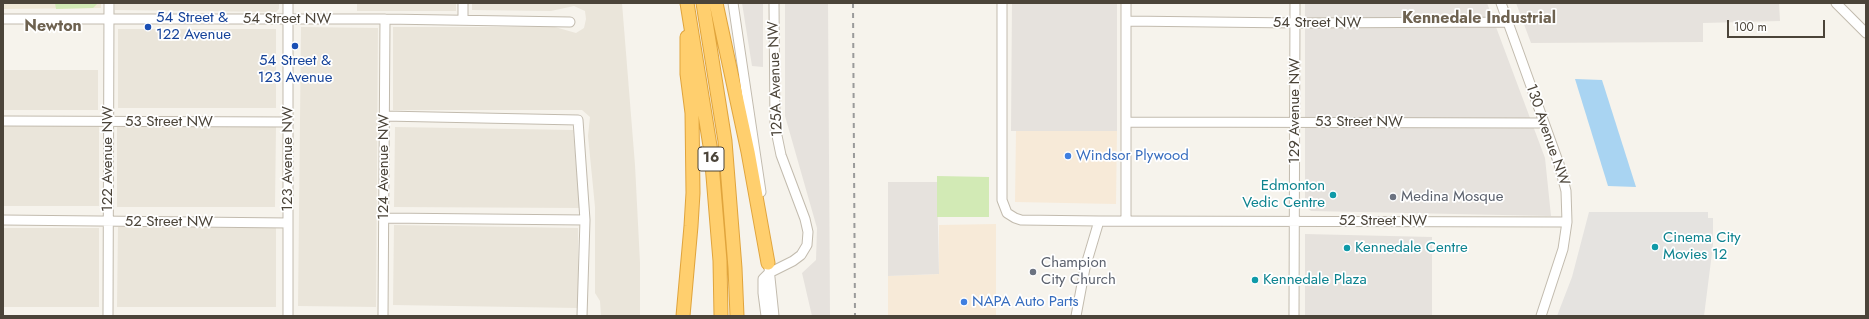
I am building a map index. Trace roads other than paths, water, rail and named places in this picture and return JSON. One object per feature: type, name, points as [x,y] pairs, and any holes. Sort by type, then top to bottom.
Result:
[{"type":"highway","points":[[683,314],[693,193],[692,114],[687,74],[687,3]]},
{"type":"highway","name":"16","points":[[687,3],[711,152],[718,245],[721,316]]},
{"type":"highway","name":"16","points":[[703,3],[724,141],[735,268],[737,316]]},
{"type":"highway","points":[[716,3],[747,144],[769,268]]},
{"type":"street","name":"122 Avenue NW","points":[[108,316],[109,3]]},
{"type":"street","name":"123 Avenue NW","points":[[288,3],[288,316]]},
{"type":"street","points":[[463,3],[464,20]]},
{"type":"street","points":[[733,3],[759,178],[774,316]]},
{"type":"street","name":"125A Avenue NW","points":[[769,268],[793,261],[801,256],[807,245],[808,232],[806,219],[781,155],[775,126],[774,3]]},
{"type":"street","name":"52 Street NW","points":[[1002,3],[1001,187],[1003,204],[1008,215],[1021,220],[1100,221],[1567,222]]},
{"type":"street","points":[[1126,3],[1126,220]]},
{"type":"street","name":"129 Avenue NW","points":[[1294,316],[1295,3]]},
{"type":"street","name":"130 Avenue NW","points":[[1501,3],[1565,182],[1567,222],[1563,249],[1541,316]]},
{"type":"street","points":[[1836,3],[1866,33]]},
{"type":"street","name":"54 Street NW","points":[[3,19],[385,19],[570,22]]},
{"type":"street","name":"124 Avenue NW","points":[[383,316],[385,19]]},
{"type":"street","name":"54 Street NW","points":[[1126,22],[1508,22]]},
{"type":"street","points":[[384,116],[578,120],[585,220],[582,316]]},
{"type":"street","name":"53 Street NW","points":[[3,121],[288,122]]},
{"type":"street","name":"53 Street NW","points":[[1126,122],[1544,122]]},
{"type":"street","points":[[384,218],[585,220]]},
{"type":"street","name":"52 Street NW","points":[[3,220],[288,223]]},
{"type":"street","points":[[1076,316],[1085,268],[1100,221]]},
{"type":"street","points":[[766,316],[762,283],[769,268]]},
{"type":"water","points":[[1575,79],[1602,80],[1636,187],[1608,186]]},
{"type":"railway","points":[[853,3],[855,316]]},
{"type":"place","name":"54 Street & 122 Avenue","points":[[148,27]]},
{"type":"place","name":"54 Street & 123 Avenue","points":[[295,46]]},
{"type":"place","name":"Windsor Plywood","points":[[1068,156]]},
{"type":"place","name":"Edmonton Vedic Centre","points":[[1333,195]]},
{"type":"place","name":"Medina Mosque","points":[[1393,197]]},
{"type":"place","name":"Cinema City Movies 12","points":[[1655,247]]},
{"type":"place","name":"Kennedale Centre","points":[[1347,248]]},
{"type":"place","name":"Champion City Church","points":[[1033,272]]},
{"type":"place","name":"Kennedale Plaza","points":[[1255,280]]},
{"type":"place","name":"NAPA Auto Parts","points":[[964,302]]},
{"type":"district","name":"Kennedale Industrial","points":[[1479,19]]},
{"type":"district","name":"Newton","points":[[53,27]]}]
